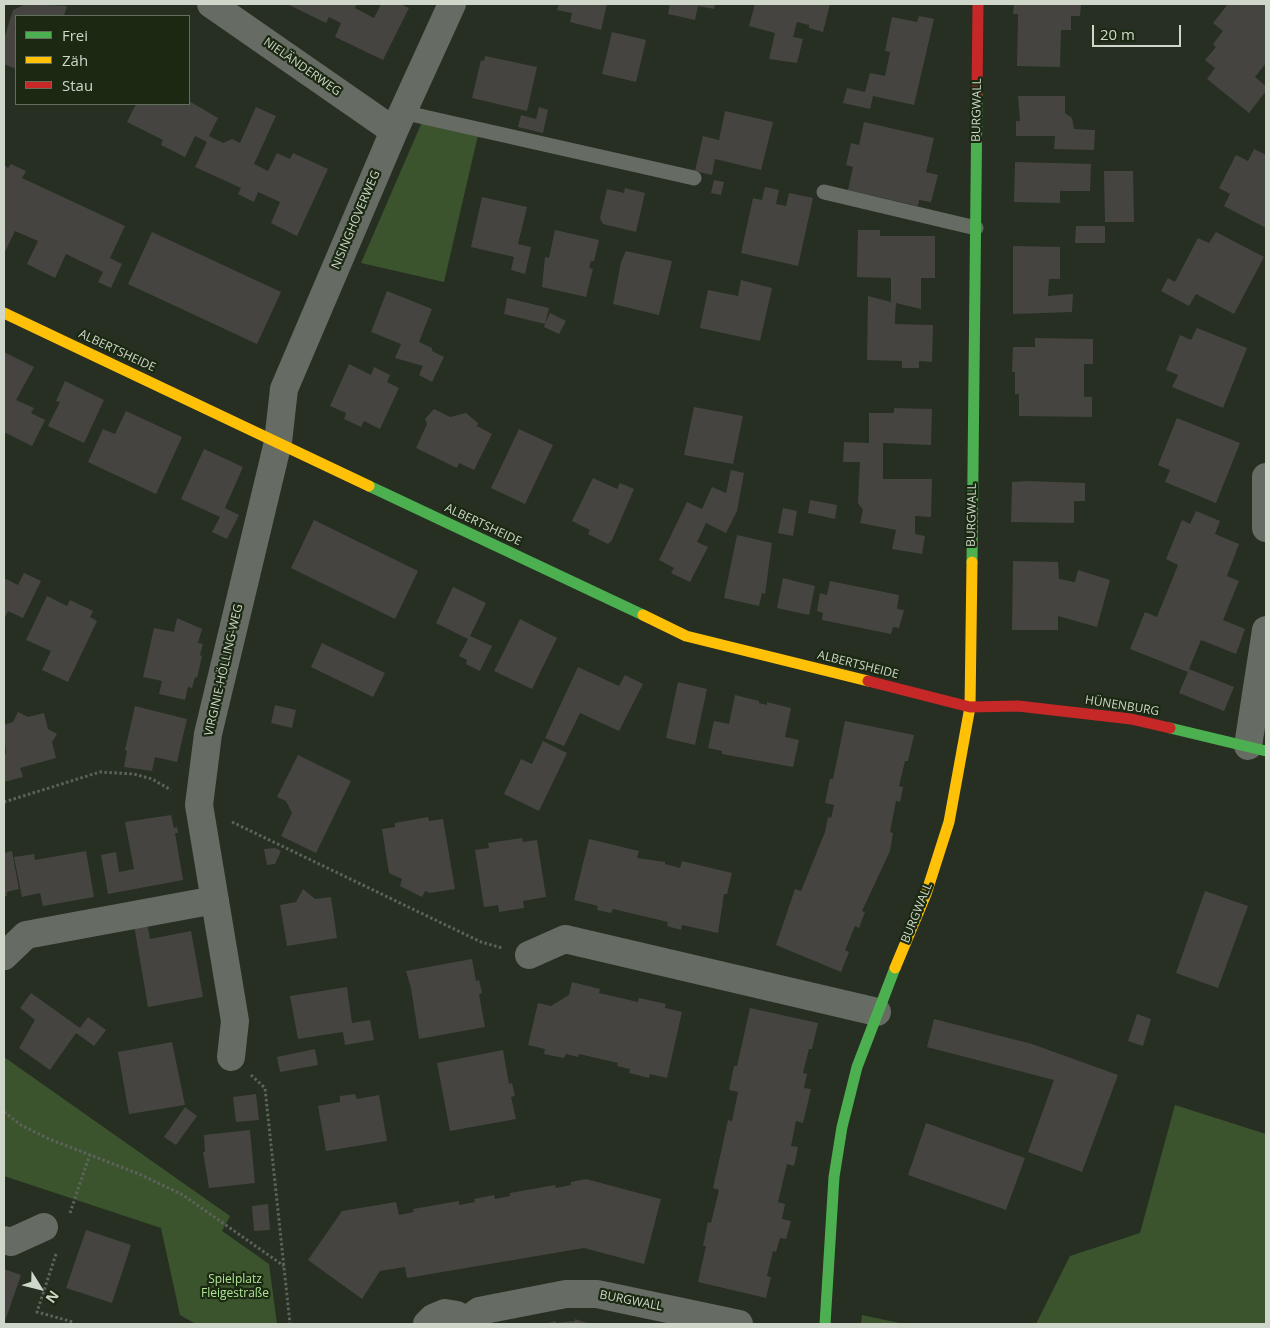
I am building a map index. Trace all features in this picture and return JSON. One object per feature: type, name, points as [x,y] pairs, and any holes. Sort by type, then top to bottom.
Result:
[{"type":"street","name":"NIELÄNDERWEG","points":[[211,4],[398,121]]},
{"type":"street","name":"NISINGHOVERWEG","points":[[278,442],[284,389],[398,121],[452,4]]},
{"type":"street","name":"BURGWALL","points":[[825,1324],[834,1178],[842,1127],[857,1068],[877,1012],[926,894],[949,822],[970,707],[978,4]]},
{"type":"street","name":"ALBERTSHEIDE","points":[[4,313],[686,636],[970,707]]},
{"type":"street","name":"VIRGINIE-HÖLLING-WEG","points":[[231,1057],[234,1021],[199,805],[208,734],[278,442]]},
{"type":"street","points":[[1266,477],[1266,528]]},
{"type":"street","points":[[1257,748],[1266,630]]},
{"type":"street","name":"HÜNENBURG","points":[[970,707],[1018,706],[1131,719],[1257,748]]},
{"type":"street","points":[[4,956],[26,935],[215,900]]},
{"type":"street","points":[[529,955],[564,939],[877,1012]]},
{"type":"street","points":[[4,1240],[11,1242],[44,1227]]},
{"type":"street","name":"BURGWALL","points":[[427,1324],[433,1318],[445,1313],[457,1315],[467,1323],[479,1312],[566,1294],[597,1294],[739,1324]]},
{"type":"lane","points":[[398,121],[694,178]]},
{"type":"lane","points":[[824,192],[976,228]]},
{"type":"path","points":[[4,802],[100,772],[114,772],[152,779],[199,805],[481,942],[529,955]]},
{"type":"path","points":[[231,1057],[265,1088],[290,1324]]},
{"type":"path","points":[[4,1112],[21,1125],[49,1139],[139,1174],[183,1195],[284,1266]]},
{"type":"green space","points":[[422,122],[478,135],[444,282],[361,263]]},
{"type":"green space","name":"Spielplatz Fleigestraße","points":[[4,1057],[230,1216],[222,1231],[269,1264],[277,1324],[196,1324],[180,1315],[161,1228],[4,1176]]},
{"type":"green space","points":[[1175,1105],[1266,1134],[1266,1324],[1036,1324],[1070,1256],[1140,1233]]},
{"type":"green space","points":[[862,1315],[904,1324],[861,1324]]},
{"type":"building","points":[[26,4],[67,6],[64,15],[15,15],[15,69],[4,64],[4,39],[13,10]]},
{"type":"building","points":[[287,4],[357,4],[355,8],[374,18],[381,4],[400,4],[409,8],[383,60],[335,37],[341,23],[329,17],[326,23]]},
{"type":"building","points":[[559,4],[607,4],[601,30],[570,22],[572,13],[557,10]]},
{"type":"building","points":[[670,4],[715,4],[714,9],[698,6],[695,20],[668,14]]},
{"type":"building","points":[[755,4],[830,4],[823,32],[809,28],[809,25],[797,22],[793,37],[803,39],[797,63],[769,59],[775,33],[749,26]]},
{"type":"building","points":[[1014,4],[1081,4],[1080,16],[1071,16],[1071,30],[1061,30],[1060,67],[1017,66],[1018,14],[1013,14]]},
{"type":"building","points":[[1228,4],[1266,4],[1266,63],[1255,77],[1266,86],[1266,91],[1249,113],[1207,79],[1215,68],[1205,60],[1216,47],[1213,44],[1223,31],[1213,23]]},
{"type":"building","points":[[919,16],[934,19],[914,105],[873,96],[870,109],[843,103],[847,88],[865,92],[870,73],[885,76],[890,52],[885,51],[892,17],[917,22]]},
{"type":"building","points":[[612,32],[646,40],[636,82],[602,74]]},
{"type":"building","points":[[485,56],[537,67],[527,111],[472,98],[481,60],[484,61]]},
{"type":"building","points":[[1018,96],[1065,96],[1065,113],[1072,118],[1074,129],[1095,130],[1094,150],[1054,149],[1055,136],[1016,136],[1016,121],[1020,121]]},
{"type":"building","points":[[190,102],[218,118],[209,136],[223,143],[232,139],[240,143],[256,107],[276,116],[254,164],[268,171],[277,153],[290,159],[293,153],[328,169],[297,236],[271,223],[280,202],[258,192],[254,202],[238,194],[241,188],[195,167],[207,142],[195,136],[185,157],[161,145],[163,140],[127,122],[136,105],[190,105]]},
{"type":"building","points":[[539,107],[548,110],[543,133],[518,127],[521,115],[536,119]]},
{"type":"building","points":[[725,111],[773,122],[761,170],[715,159],[712,175],[695,171],[703,136],[719,140]]},
{"type":"building","points":[[864,122],[934,138],[926,172],[938,175],[931,202],[919,200],[918,206],[848,190],[853,167],[846,165],[851,143],[859,145]]},
{"type":"building","points":[[1254,149],[1266,155],[1266,228],[1224,206],[1230,194],[1219,188],[1236,155],[1248,161]]},
{"type":"building","points":[[1015,162],[1091,164],[1090,191],[1060,191],[1060,203],[1014,202]]},
{"type":"building","points":[[11,164],[26,171],[22,178],[125,226],[110,258],[122,264],[111,288],[98,282],[103,272],[66,254],[55,278],[27,264],[38,241],[15,231],[4,254],[4,165],[8,168]]},
{"type":"building","points":[[1104,171],[1133,171],[1134,222],[1105,222]]},
{"type":"building","points":[[714,180],[724,182],[721,195],[711,193]]},
{"type":"building","points":[[765,187],[779,190],[776,204],[786,206],[789,193],[813,198],[798,266],[741,253],[753,198],[762,200]]},
{"type":"building","points":[[625,188],[645,193],[636,232],[603,224],[600,218],[607,189],[624,193]]},
{"type":"building","points":[[482,197],[527,207],[518,244],[531,247],[525,274],[511,270],[514,257],[471,247]]},
{"type":"building","points":[[1076,226],[1105,226],[1105,243],[1075,243]]},
{"type":"building","points":[[555,230],[599,240],[594,261],[591,261],[589,268],[593,269],[586,297],[542,287],[545,257],[549,258]]},
{"type":"building","points":[[858,230],[880,230],[880,236],[935,236],[935,278],[921,278],[921,309],[896,303],[895,317],[895,324],[933,325],[932,362],[919,361],[919,368],[902,368],[902,361],[867,360],[868,296],[891,302],[891,278],[857,277]]},
{"type":"building","points":[[152,232],[281,292],[257,344],[128,284]]},
{"type":"building","points":[[1216,232],[1264,257],[1234,314],[1196,294],[1189,306],[1161,291],[1168,278],[1175,282],[1198,238],[1209,243]]},
{"type":"building","points":[[1013,246],[1060,247],[1060,279],[1049,279],[1048,296],[1073,294],[1072,312],[1013,314]]},
{"type":"building","points":[[626,251],[672,261],[659,315],[613,304],[621,262]]},
{"type":"building","points":[[741,280],[772,288],[760,341],[700,328],[708,290],[738,296]]},
{"type":"building","points":[[387,291],[432,309],[419,342],[432,348],[432,351],[444,357],[432,382],[419,375],[423,366],[395,358],[401,344],[371,332]]},
{"type":"building","points":[[507,298],[549,308],[545,324],[504,314]]},
{"type":"building","points":[[550,313],[566,321],[559,334],[544,327]]},
{"type":"building","points":[[1197,328],[1247,348],[1223,408],[1172,387],[1178,375],[1166,370],[1180,335],[1191,340]]},
{"type":"building","points":[[1035,338],[1093,339],[1093,364],[1084,364],[1084,397],[1092,397],[1092,417],[1019,416],[1019,394],[1015,394],[1015,372],[1012,372],[1013,347],[1035,347]]},
{"type":"building","points":[[4,352],[34,367],[16,400],[34,408],[31,413],[45,420],[32,446],[4,432]]},
{"type":"building","points":[[349,364],[371,375],[374,367],[390,375],[387,382],[399,388],[380,429],[364,421],[361,427],[344,419],[346,413],[330,406]]},
{"type":"building","points":[[65,381],[104,400],[84,443],[48,426],[60,402],[56,401]]},
{"type":"building","points":[[694,407],[743,416],[733,464],[684,455]]},
{"type":"building","points":[[894,408],[932,409],[931,445],[883,443],[883,479],[932,479],[931,517],[915,516],[915,534],[925,536],[922,554],[892,549],[896,530],[860,523],[863,510],[858,503],[860,462],[843,462],[844,442],[869,443],[869,413],[894,413]]},
{"type":"building","points":[[434,409],[450,417],[466,413],[478,423],[477,426],[492,434],[474,470],[459,463],[457,468],[416,448],[427,424],[425,419]]},
{"type":"building","points":[[126,411],[182,437],[156,494],[88,462],[103,429],[115,434]]},
{"type":"building","points":[[1177,418],[1240,443],[1216,503],[1165,482],[1170,470],[1158,465]]},
{"type":"building","points":[[519,429],[553,445],[525,504],[491,488]]},
{"type":"building","points":[[204,449],[243,467],[225,508],[239,515],[227,539],[212,532],[220,517],[181,499]]},
{"type":"building","points":[[731,470],[744,473],[737,511],[726,533],[706,523],[697,542],[708,547],[690,582],[671,573],[674,568],[659,560],[687,502],[702,509],[712,487],[726,493]]},
{"type":"building","points":[[593,478],[617,489],[620,483],[634,489],[612,540],[608,544],[588,534],[590,530],[572,521]]},
{"type":"building","points":[[1012,482],[1085,483],[1085,501],[1074,501],[1074,523],[1011,522]]},
{"type":"building","points":[[810,500],[837,505],[835,519],[808,513]]},
{"type":"building","points":[[783,508],[797,511],[793,536],[778,533]]},
{"type":"building","points":[[1196,511],[1220,521],[1215,534],[1239,544],[1227,576],[1239,581],[1223,620],[1245,629],[1236,654],[1201,640],[1189,669],[1234,687],[1224,711],[1179,693],[1188,672],[1130,649],[1145,612],[1157,617],[1178,565],[1166,559],[1182,520],[1190,524]]},
{"type":"building","points":[[314,520],[418,571],[395,619],[291,568]]},
{"type":"building","points":[[737,535],[772,543],[765,594],[762,593],[759,606],[724,598]]},
{"type":"building","points":[[1013,561],[1058,562],[1059,579],[1075,582],[1078,570],[1110,580],[1097,627],[1058,616],[1058,630],[1012,630]]},
{"type":"building","points":[[24,573],[41,581],[23,618],[8,611],[4,620],[4,578],[18,585]]},
{"type":"building","points":[[783,578],[815,586],[809,615],[777,608]]},
{"type":"building","points":[[830,581],[899,595],[897,609],[904,610],[899,628],[893,627],[891,634],[822,620],[823,613],[817,611],[820,593],[827,595]]},
{"type":"building","points":[[453,587],[486,603],[470,636],[492,646],[480,671],[466,664],[467,660],[459,656],[468,639],[436,623]]},
{"type":"building","points":[[47,596],[67,606],[70,600],[93,611],[90,617],[97,621],[68,682],[42,670],[51,651],[26,640]]},
{"type":"building","points":[[177,618],[202,629],[198,643],[203,644],[200,655],[202,656],[197,678],[195,677],[192,688],[188,687],[185,700],[159,694],[162,681],[143,677],[154,628],[174,632]]},
{"type":"building","points":[[520,619],[557,638],[532,689],[494,671]]},
{"type":"building","points":[[322,643],[385,673],[373,697],[311,667]]},
{"type":"building","points":[[578,667],[619,686],[625,675],[643,684],[619,731],[580,713],[564,746],[545,738]]},
{"type":"building","points":[[678,682],[707,689],[695,745],[666,738]]},
{"type":"building","points":[[735,695],[767,705],[767,702],[791,708],[785,737],[799,740],[793,767],[722,754],[722,751],[708,748],[714,721],[729,724]]},
{"type":"building","points":[[275,705],[296,710],[292,728],[271,723]]},
{"type":"building","points":[[135,706],[187,719],[177,762],[155,757],[152,771],[124,767],[127,751],[125,750]]},
{"type":"building","points":[[18,712],[28,717],[44,713],[48,729],[57,734],[52,742],[56,758],[20,768],[23,777],[4,782],[4,754],[6,754],[4,725],[13,722]]},
{"type":"building","points":[[845,721],[914,735],[908,761],[905,761],[899,786],[903,787],[900,802],[896,801],[890,832],[893,833],[890,851],[862,911],[865,912],[859,928],[855,926],[845,950],[849,952],[841,972],[776,945],[795,889],[801,891],[825,832],[828,817],[831,818],[834,805],[825,803],[830,779],[833,779]]},
{"type":"building","points":[[543,741],[567,753],[539,811],[504,794],[521,759],[532,764]]},
{"type":"building","points":[[298,755],[351,781],[316,853],[281,836],[292,813],[286,801],[277,797]]},
{"type":"building","points":[[171,815],[174,828],[177,827],[178,833],[175,833],[183,880],[108,894],[101,855],[116,852],[119,872],[134,869],[125,822]]},
{"type":"building","points":[[428,817],[429,821],[443,819],[455,889],[430,893],[425,891],[422,897],[400,886],[402,879],[389,873],[382,829],[395,827],[395,823]]},
{"type":"building","points":[[522,838],[523,842],[537,840],[546,897],[523,901],[524,908],[499,912],[498,905],[484,907],[475,850],[489,848],[488,843]]},
{"type":"building","points":[[589,839],[639,851],[637,858],[665,862],[665,864],[680,868],[682,861],[732,873],[727,894],[724,894],[718,933],[682,925],[681,930],[667,926],[668,922],[613,909],[611,913],[597,910],[598,906],[574,900]]},
{"type":"building","points":[[275,848],[281,851],[275,864],[267,865],[264,849]]},
{"type":"building","points":[[12,851],[19,889],[7,892],[7,896],[4,896],[4,853]]},
{"type":"building","points":[[86,851],[94,897],[43,906],[40,893],[22,897],[14,857],[34,854],[35,860]]},
{"type":"building","points":[[303,889],[315,899],[331,897],[337,938],[287,946],[280,905],[296,902]]},
{"type":"building","points":[[1205,891],[1248,906],[1218,988],[1176,973]]},
{"type":"building","points":[[147,923],[150,939],[191,931],[203,997],[148,1007],[134,925]]},
{"type":"building","points":[[472,959],[476,981],[479,980],[482,993],[479,994],[485,1027],[419,1039],[411,988],[406,971]]},
{"type":"building","points":[[572,982],[600,989],[599,993],[638,1002],[639,998],[666,1004],[665,1008],[682,1012],[667,1078],[650,1074],[649,1078],[629,1073],[630,1069],[617,1066],[618,1063],[579,1054],[578,1057],[566,1054],[564,1058],[544,1054],[545,1049],[528,1045],[538,1003],[551,1006],[569,995]]},
{"type":"building","points":[[347,987],[352,1023],[370,1020],[374,1040],[345,1045],[343,1032],[298,1039],[290,996]]},
{"type":"building","points":[[31,993],[80,1028],[88,1017],[106,1030],[94,1046],[76,1033],[50,1070],[19,1048],[35,1020],[20,1008]]},
{"type":"building","points":[[750,1008],[818,1023],[812,1049],[809,1049],[803,1073],[807,1074],[804,1088],[811,1089],[803,1123],[796,1121],[791,1146],[798,1147],[794,1166],[787,1164],[778,1202],[785,1204],[782,1219],[791,1221],[786,1239],[780,1238],[776,1252],[773,1251],[767,1276],[771,1277],[766,1298],[698,1282],[706,1246],[703,1246],[708,1222],[711,1223],[719,1190],[713,1188],[728,1120],[732,1121],[738,1092],[729,1090],[734,1066],[737,1066]]},
{"type":"building","points":[[1137,1014],[1151,1019],[1143,1046],[1128,1041]]},
{"type":"building","points":[[934,1019],[1032,1044],[1118,1075],[1082,1172],[1028,1152],[1054,1080],[927,1047]]},
{"type":"building","points":[[172,1042],[185,1105],[129,1114],[118,1052]]},
{"type":"building","points":[[315,1049],[318,1065],[280,1072],[277,1057]]},
{"type":"building","points":[[503,1050],[509,1084],[512,1083],[515,1096],[511,1097],[516,1119],[450,1131],[437,1063]]},
{"type":"building","points":[[256,1094],[259,1120],[236,1122],[233,1097]]},
{"type":"building","points":[[355,1094],[357,1099],[379,1095],[387,1141],[326,1151],[318,1106],[340,1102],[340,1096]]},
{"type":"building","points":[[185,1107],[197,1116],[176,1145],[164,1137]]},
{"type":"building","points":[[926,1123],[1025,1158],[1006,1210],[908,1175]]},
{"type":"building","points":[[250,1130],[255,1183],[209,1188],[203,1152],[205,1152],[204,1135]]},
{"type":"building","points":[[586,1179],[661,1199],[644,1264],[584,1248],[407,1278],[405,1267],[380,1271],[362,1299],[308,1260],[342,1211],[396,1202],[399,1215],[414,1212],[413,1209],[459,1201],[459,1205],[475,1202],[474,1199],[494,1195],[495,1199],[510,1196],[510,1193],[555,1185],[556,1188],[571,1185],[571,1182]]},
{"type":"building","points":[[268,1204],[270,1230],[254,1231],[252,1206]]},
{"type":"building","points":[[86,1230],[131,1245],[112,1303],[66,1288]]},
{"type":"building","points":[[4,1269],[21,1275],[5,1321],[4,1321]]},
{"type":"building","points":[[575,1319],[590,1324],[544,1324],[556,1321],[556,1323],[575,1321]]},
{"type":"traffic: fast","points":[[972,562],[977,95]]},
{"type":"traffic: fast","points":[[369,486],[643,615]]},
{"type":"traffic: fast","points":[[1170,728],[1266,751]]},
{"type":"traffic: fast","points":[[825,1324],[834,1177],[842,1127],[857,1067],[895,968]]},
{"type":"traffic: slow","points":[[4,313],[369,486]]},
{"type":"traffic: slow","points":[[895,968],[926,894],[949,822],[970,707],[972,562]]},
{"type":"traffic: slow","points":[[643,615],[686,636],[868,681]]},
{"type":"traffic: jam","points":[[977,95],[978,4]]},
{"type":"traffic: jam","points":[[868,681],[970,707],[1018,706],[1131,719],[1170,728]]}]
